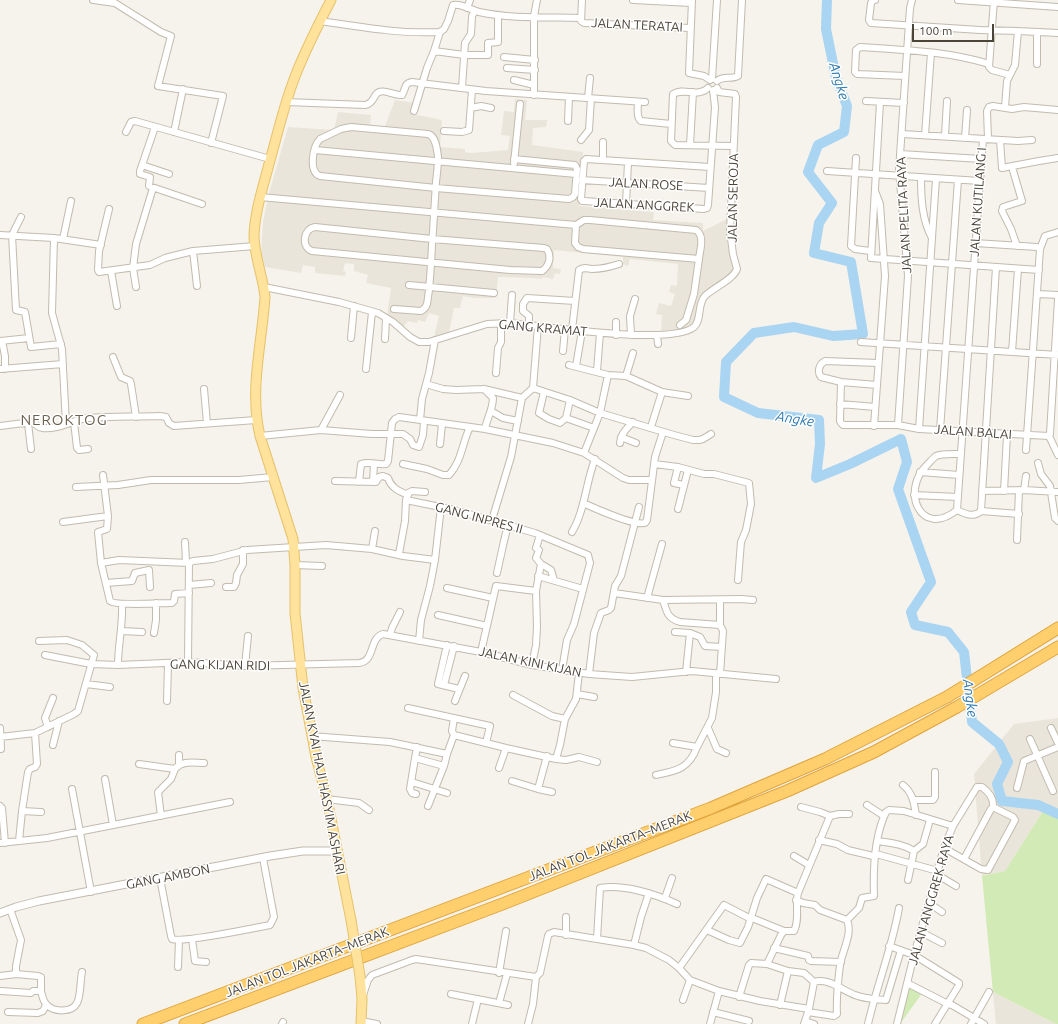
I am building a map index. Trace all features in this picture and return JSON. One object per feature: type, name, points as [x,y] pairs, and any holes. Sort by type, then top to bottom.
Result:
[{"type":"highway","name":"JALAN TOL JAKARTA–MERAK","points":[[143,1024],[711,808],[826,759],[947,697],[1058,628]]},
{"type":"highway","name":"JALAN TOL JAKARTA–MERAK","points":[[185,1024],[505,903],[787,791],[874,752],[982,693],[1058,646]]},
{"type":"main road","name":"JALAN KYAI HAJI HASYIM ASHARI","points":[[331,0],[305,52],[286,102],[260,197],[255,223],[254,246],[264,287],[264,307],[256,371],[255,396],[256,420],[260,436],[294,546],[295,613],[300,664],[311,736],[327,799],[351,920],[360,976],[362,999],[361,1023]]},
{"type":"street","points":[[94,0],[115,3],[161,32],[171,36],[158,86],[223,96],[211,143]]},
{"type":"street","points":[[467,8],[470,0]]},
{"type":"street","points":[[534,95],[534,16],[537,0]]},
{"type":"street","name":"JALAN TERATAI","points":[[582,0],[581,21],[584,23],[690,28]]},
{"type":"street","points":[[633,0],[692,2],[689,73],[704,76],[713,84]]},
{"type":"street","points":[[709,188],[714,107],[713,84],[717,0]]},
{"type":"street","points":[[733,146],[675,145],[672,143],[671,124],[673,94],[679,92],[703,92],[722,78],[738,76],[742,0]]},
{"type":"street","points":[[875,0],[871,3],[869,20],[871,23],[1058,33]]},
{"type":"street","points":[[958,0],[994,1],[1058,7]]},
{"type":"street","points":[[994,1],[989,64],[992,70],[1010,74]]},
{"type":"street","name":"JALAN PELITA RAYA","points":[[898,425],[908,276],[900,176],[900,154],[908,25],[911,2]]},
{"type":"street","points":[[414,111],[440,32],[446,25],[453,5],[458,4],[475,11],[498,15],[581,18]]},
{"type":"street","points":[[462,88],[465,43],[471,34],[472,16],[475,11]]},
{"type":"street","points":[[434,51],[464,55],[488,55],[488,43],[498,42],[498,15]]},
{"type":"street","points":[[320,22],[361,28],[414,32],[440,32]]},
{"type":"street","points":[[1018,30],[1014,65],[1006,87],[1005,107],[1058,110]]},
{"type":"street","points":[[1037,32],[1037,64]]},
{"type":"street","points":[[905,76],[858,74],[855,72],[856,50],[860,47],[907,50],[970,58],[989,64]]},
{"type":"street","points":[[924,135],[931,53]]},
{"type":"street","points":[[504,57],[535,60]]},
{"type":"street","points":[[507,68],[534,70]]},
{"type":"street","points":[[581,140],[589,130],[590,78]]},
{"type":"street","points":[[514,80],[534,85]]},
{"type":"street","points":[[286,102],[366,105],[372,102],[377,93],[380,92],[399,95],[404,93],[408,82],[472,90],[646,102]]},
{"type":"street","name":"JALAN SEROJA","points":[[692,328],[697,322],[704,298],[736,272],[737,269],[730,239],[735,94],[720,92],[713,84]]},
{"type":"street","points":[[174,132],[183,89]]},
{"type":"street","points":[[444,131],[465,132],[469,130],[472,90]]},
{"type":"street","points":[[690,145],[693,92]]},
{"type":"street","points":[[568,121],[569,97]]},
{"type":"street","points":[[866,101],[904,103]]},
{"type":"street","points":[[945,136],[947,101]]},
{"type":"street","points":[[638,102],[638,119],[641,121],[671,124]]},
{"type":"street","points":[[880,102],[870,258],[1039,270]]},
{"type":"street","points":[[513,169],[520,104]]},
{"type":"street","points":[[471,108],[481,106],[491,108]]},
{"type":"street","name":"JALAN KUTILANG I","points":[[957,510],[981,159],[986,139],[988,108],[993,106],[1005,107]]},
{"type":"street","points":[[965,138],[967,110]]},
{"type":"street","points":[[126,132],[131,122],[135,121],[270,159]]},
{"type":"street","points":[[155,127],[140,174],[150,177],[150,186],[153,188],[202,204]]},
{"type":"street","points":[[394,309],[417,312],[425,309],[427,306],[428,287],[432,239],[436,188],[438,162],[434,139],[432,135],[428,134],[346,127],[320,139],[316,144],[314,150],[314,172],[316,175],[320,176],[436,188],[569,199],[575,194],[576,167],[573,164],[514,159]]},
{"type":"street","points":[[902,134],[1000,140],[1032,140]]},
{"type":"street","points":[[1000,140],[1002,168],[1058,158]]},
{"type":"street","points":[[602,142],[603,160]]},
{"type":"street","points":[[314,150],[576,174]]},
{"type":"street","points":[[900,154],[981,159]]},
{"type":"street","points":[[856,158],[851,246],[855,249],[870,251]]},
{"type":"street","points":[[582,180],[585,160],[710,167]]},
{"type":"street","points":[[626,204],[628,162]]},
{"type":"street","points":[[142,165],[169,174]]},
{"type":"street","points":[[1012,167],[1022,201],[1003,207],[1002,211],[1017,246]]},
{"type":"street","points":[[827,171],[980,182]]},
{"type":"street","points":[[920,178],[926,227],[932,238]]},
{"type":"street","points":[[919,429],[936,178]]},
{"type":"street","name":"JALAN ROSE","points":[[582,180],[709,188]]},
{"type":"street","name":"JALAN ANGGREK","points":[[582,180],[582,201],[704,209],[707,208],[709,188]]},
{"type":"street","points":[[940,430],[958,180]]},
{"type":"street","points":[[136,287],[133,268],[136,244],[153,188]]},
{"type":"street","points":[[874,190],[880,204],[885,260],[874,426]]},
{"type":"street","points":[[260,197],[576,225],[584,220],[590,220],[696,230],[700,233],[701,238],[694,294],[686,320],[680,325]]},
{"type":"street","points":[[63,239],[71,202]]},
{"type":"street","points":[[109,209],[101,245],[98,271],[111,271],[150,265],[171,256],[193,251],[254,246]]},
{"type":"street","points":[[21,217],[12,235],[16,310],[25,312],[31,347],[61,344]]},
{"type":"street","points":[[925,219],[934,219]]},
{"type":"street","points":[[576,225],[575,243],[578,247],[583,249],[699,259]]},
{"type":"street","points":[[315,227],[432,239],[544,248],[547,249],[549,256],[547,268],[542,272],[510,270],[312,251],[308,250],[305,242],[307,230],[315,227]]},
{"type":"street","points":[[1026,450],[1040,250],[1045,236],[1058,232]]},
{"type":"street","points":[[0,235],[54,238],[101,245]]},
{"type":"street","points":[[54,238],[52,313],[61,344],[66,424]]},
{"type":"street","points":[[976,243],[1037,247],[1040,250]]},
{"type":"street","points":[[193,251],[197,286]]},
{"type":"street","points":[[563,351],[575,301],[580,268],[596,269],[618,264]]},
{"type":"street","points":[[981,511],[996,267]]},
{"type":"street","points":[[1012,352],[1018,269]]},
{"type":"street","points":[[111,271],[117,306]]},
{"type":"street","points":[[409,285],[494,293]]},
{"type":"street","name":"GANG KRAMAT","points":[[264,287],[354,306],[372,312],[393,322],[415,340],[424,343],[487,324],[501,323],[631,335],[657,335],[692,328]]},
{"type":"street","points":[[1037,294],[1058,295]]},
{"type":"street","points":[[510,324],[512,295]]},
{"type":"street","points":[[529,325],[528,316],[523,311],[523,304],[527,298],[575,301]]},
{"type":"street","points":[[631,335],[630,316],[635,299]]},
{"type":"street","points":[[1058,299],[1055,419],[1048,436],[1058,456]]},
{"type":"street","points":[[351,338],[354,306]]},
{"type":"street","points":[[366,369],[372,312]]},
{"type":"street","points":[[385,339],[386,318]]},
{"type":"street","points":[[616,322],[616,334]]},
{"type":"street","points":[[496,373],[498,348],[501,342],[501,323]]},
{"type":"street","points":[[492,520],[511,457],[522,398],[533,388],[538,326]]},
{"type":"street","points":[[576,366],[582,331]]},
{"type":"street","points":[[597,371],[600,333]]},
{"type":"street","points":[[657,335],[658,344]]},
{"type":"street","points":[[29,338],[1,341],[5,356],[3,369],[63,364]]},
{"type":"street","points":[[260,436],[322,430],[372,434],[391,433],[404,434],[410,439],[413,445],[419,447],[423,435],[422,399],[435,340]]},
{"type":"street","points":[[861,342],[1056,355]]},
{"type":"street","points":[[626,376],[633,353]]},
{"type":"street","points":[[113,357],[121,377],[130,381],[136,417]]},
{"type":"street","points":[[877,385],[840,382],[821,377],[819,372],[822,363],[828,360],[878,363]]},
{"type":"street","points":[[569,365],[608,375],[626,376],[662,392],[688,396]]},
{"type":"street","points":[[584,453],[600,413],[608,375]]},
{"type":"street","points":[[840,382],[840,404],[875,407]]},
{"type":"street","points":[[426,384],[443,389],[484,389],[522,398]]},
{"type":"street","points":[[533,388],[570,400],[600,413],[651,427],[663,432],[694,440],[703,439],[711,434]]},
{"type":"street","points":[[204,389],[207,424]]},
{"type":"street","points":[[484,389],[493,398],[492,411],[487,418],[485,429]]},
{"type":"street","points":[[544,392],[539,412],[555,422],[560,423],[566,418],[570,400]]},
{"type":"street","points":[[651,427],[662,392]]},
{"type":"street","points":[[322,430],[340,395]]},
{"type":"street","name":"JALAN BALAI","points":[[840,404],[840,423],[843,425],[898,425],[919,429],[1006,435],[1048,436]]},
{"type":"street","points":[[492,411],[503,418],[518,421]]},
{"type":"street","points":[[0,426],[28,422],[35,423],[38,427],[43,429],[88,418],[163,416],[166,417],[169,423],[174,426],[256,420]]},
{"type":"street","points":[[359,482],[361,464],[366,462],[386,464],[388,462],[392,423],[399,417],[515,434],[553,443],[584,453],[623,478],[630,480],[652,480]]},
{"type":"street","points":[[566,418],[594,428]]},
{"type":"street","points":[[28,422],[32,449]]},
{"type":"street","points":[[74,422],[77,448],[79,450],[88,449]]},
{"type":"street","points":[[633,422],[624,430],[620,440],[636,443]]},
{"type":"street","points":[[440,444],[442,424]]},
{"type":"street","points":[[403,464],[426,469],[443,475],[449,475],[460,458],[470,427]]},
{"type":"street","points":[[583,503],[604,513],[635,523],[645,524],[647,520],[654,464],[663,432]]},
{"type":"street","points":[[1004,491],[1006,435]]},
{"type":"street","points":[[961,454],[937,456],[920,472],[916,479],[914,495],[917,507],[926,517],[935,519],[944,518],[957,510],[970,515],[978,514],[981,511],[1018,514]]},
{"type":"street","points":[[572,532],[576,526],[583,503],[590,470],[595,459]]},
{"type":"street","points":[[1038,463],[1041,474],[1055,492],[1055,518],[1058,521]]},
{"type":"street","points":[[373,482],[374,464]]},
{"type":"street","points":[[654,464],[678,467],[704,474],[714,474],[747,482],[750,486],[751,504],[746,530],[741,542],[738,580]]},
{"type":"street","points":[[678,467],[674,483],[684,485]]},
{"type":"street","points":[[678,509],[688,470]]},
{"type":"street","points":[[920,472],[960,475]]},
{"type":"street","points":[[103,475],[108,516],[107,529],[98,532],[101,563],[110,601],[112,603],[122,604],[172,603],[174,601],[174,594],[189,593]]},
{"type":"street","points":[[335,481],[376,482],[379,477],[383,476],[388,478],[390,484],[407,498]]},
{"type":"street","points":[[1017,540],[1018,514],[1026,476]]},
{"type":"street","points":[[76,487],[151,480],[239,480],[273,477]]},
{"type":"street","points":[[982,491],[1022,490],[1055,492]]},
{"type":"street","points":[[399,554],[408,493],[412,491],[425,492]]},
{"type":"street","points":[[914,495],[958,497]]},
{"type":"street","name":"GANG INPRES II","points":[[407,498],[492,520],[540,535],[588,555],[590,563],[574,624],[567,640],[562,670]]},
{"type":"street","points":[[419,641],[421,620],[435,560],[441,507]]},
{"type":"street","points":[[589,674],[594,633],[601,614],[611,608],[615,586],[620,576],[639,507]]},
{"type":"street","points":[[63,522],[108,516]]},
{"type":"street","points":[[497,573],[508,525]]},
{"type":"street","points":[[372,549],[375,531]]},
{"type":"street","points":[[540,535],[536,548],[539,552],[536,558],[541,564],[551,570],[554,580]]},
{"type":"street","points":[[185,542],[189,585],[188,662]]},
{"type":"street","points":[[647,598],[662,544]]},
{"type":"street","points":[[101,563],[119,560],[188,562],[216,558],[243,550],[326,545],[372,549],[403,556],[435,560]]},
{"type":"street","points":[[226,587],[235,586],[237,574],[243,564],[243,550]]},
{"type":"street","points":[[532,665],[536,646],[536,591],[541,564]]},
{"type":"street","points":[[295,565],[322,566]]},
{"type":"street","points":[[106,583],[132,581],[135,573],[149,570],[150,587]]},
{"type":"street","points":[[538,576],[583,589]]},
{"type":"street","points":[[189,585],[211,583]]},
{"type":"street","points":[[481,652],[496,586],[536,591]]},
{"type":"street","points":[[447,588],[493,598]]},
{"type":"street","points":[[614,593],[663,600],[753,600]]},
{"type":"street","points":[[663,600],[668,616],[675,621],[720,625]]},
{"type":"street","points":[[656,775],[684,768],[691,761],[712,718],[722,647],[720,600]]},
{"type":"street","points":[[154,633],[156,603]]},
{"type":"street","points":[[118,665],[123,616],[122,604]]},
{"type":"street","points":[[300,664],[362,663],[368,659],[378,637],[383,634],[390,635],[400,612]]},
{"type":"street","points":[[438,616],[487,626]]},
{"type":"street","points":[[121,631],[142,632]]},
{"type":"street","points":[[675,632],[690,633],[701,638],[704,645],[722,647]]},
{"type":"street","points":[[686,672],[690,633]]},
{"type":"street","name":"JALAN KINI KIJAN","points":[[390,635],[481,652],[532,665],[579,673],[632,677],[686,672],[776,679]]},
{"type":"street","points":[[245,666],[248,636]]},
{"type":"street","points":[[0,737],[35,733],[78,711],[94,655],[82,645],[67,640],[39,641]]},
{"type":"street","points":[[451,646],[438,683],[459,689]]},
{"type":"street","name":"GANG KIJAN RIDI","points":[[45,655],[91,664],[118,665],[188,662],[245,666],[300,664]]},
{"type":"street","points":[[167,701],[166,691],[168,664]]},
{"type":"street","points":[[556,759],[566,714],[570,711],[577,694],[579,673]]},
{"type":"street","points":[[455,701],[465,676]]},
{"type":"street","points":[[86,684],[110,687]]},
{"type":"street","points":[[577,694],[594,697]]},
{"type":"street","points":[[513,695],[552,716],[565,719]]},
{"type":"street","points":[[48,727],[45,718],[53,698]]},
{"type":"street","points":[[408,708],[490,726],[486,743]]},
{"type":"street","points":[[428,806],[444,766],[454,735],[452,731],[454,718]]},
{"type":"street","points":[[53,745],[59,721]]},
{"type":"street","points":[[0,728],[1,749]]},
{"type":"street","points":[[708,728],[717,749],[726,753]]},
{"type":"street","points":[[1051,728],[1058,743]]},
{"type":"street","points":[[19,841],[28,772],[37,764],[35,733]]},
{"type":"street","points":[[454,735],[556,759],[570,759],[579,757],[598,762]]},
{"type":"street","points":[[311,736],[390,742],[447,754]]},
{"type":"street","points":[[1030,739],[1053,791]]},
{"type":"street","points":[[673,743],[698,747]]},
{"type":"street","points":[[416,794],[412,793],[410,789],[417,747]]},
{"type":"street","points":[[1018,788],[1024,762],[1037,754],[1058,747]]},
{"type":"street","points":[[499,768],[506,748]]},
{"type":"street","points":[[161,816],[158,792],[171,779],[177,766],[179,755]]},
{"type":"street","points":[[538,789],[547,756]]},
{"type":"street","points":[[415,758],[444,766]]},
{"type":"street","points":[[139,764],[177,766],[184,762],[204,763]]},
{"type":"street","points":[[914,800],[933,800],[935,797],[935,772]]},
{"type":"street","points":[[105,779],[113,825]]},
{"type":"street","points":[[512,781],[552,792]]},
{"type":"street","points":[[412,782],[446,793]]},
{"type":"street","points":[[903,785],[908,789],[914,800],[916,815]]},
{"type":"street","name":"JALAN ANGGREK RAYA","points":[[897,1024],[914,955],[944,848],[952,826],[977,787],[982,787],[989,792],[993,802],[993,807]]},
{"type":"street","points":[[72,789],[91,892]]},
{"type":"street","points":[[327,799],[359,803],[369,810]]},
{"type":"street","points":[[0,806],[2,808],[2,843],[79,832],[230,802]]},
{"type":"street","points":[[867,805],[884,816]]},
{"type":"street","points":[[801,807],[830,816],[850,814]]},
{"type":"street","points":[[944,848],[983,870],[987,871],[1015,820],[1013,817],[993,807],[964,859]]},
{"type":"street","points":[[847,920],[859,908],[862,898],[874,896],[873,882],[880,826],[886,812],[890,810],[904,812],[952,826]]},
{"type":"street","points":[[22,811],[41,812]]},
{"type":"street","points":[[679,968],[724,905],[751,919],[784,931],[794,931],[796,900],[798,893],[830,816]]},
{"type":"street","points":[[908,880],[914,850],[923,844],[930,820]]},
{"type":"street","points":[[819,840],[837,844],[848,850],[863,854],[873,856],[876,854],[938,871],[940,877],[956,886]]},
{"type":"street","points":[[878,841],[901,845],[914,850]]},
{"type":"street","name":"GANG AMBON","points":[[0,914],[30,903],[263,858],[303,851],[338,851]]},
{"type":"street","points":[[794,856],[809,865]]},
{"type":"street","points":[[160,878],[172,939],[192,939],[265,926],[270,925],[274,917],[263,858]]},
{"type":"street","points":[[665,898],[672,878]]},
{"type":"street","points":[[707,930],[738,943],[743,939],[757,898],[766,879],[798,893]]},
{"type":"street","points":[[597,939],[600,888],[623,888],[665,898],[677,904]]},
{"type":"street","points":[[634,945],[641,916],[649,894]]},
{"type":"street","points":[[796,900],[815,905],[820,910],[847,920]]},
{"type":"street","points":[[929,903],[942,912]]},
{"type":"street","points":[[868,1024],[899,908]]},
{"type":"street","points":[[10,910],[21,940],[16,974]]},
{"type":"street","points":[[566,917],[566,935]]},
{"type":"street","points":[[528,1024],[533,1004],[536,977],[540,973],[549,934],[554,932],[634,945],[652,951],[679,968],[690,980],[739,997],[836,1015],[836,998],[841,962],[848,937],[847,920]]},
{"type":"street","points":[[499,973],[506,931]]},
{"type":"street","points":[[767,964],[784,931]]},
{"type":"street","points":[[921,932],[942,943]]},
{"type":"street","points":[[192,939],[195,961],[206,962]]},
{"type":"street","points":[[178,967],[179,940]]},
{"type":"street","points":[[889,946],[914,955],[959,983],[935,1024]]},
{"type":"street","points":[[774,948],[808,956],[809,960],[811,961],[841,962]]},
{"type":"street","points":[[814,982],[821,980],[856,996],[886,1000],[901,950]]},
{"type":"street","points":[[362,999],[368,980],[372,976],[412,960],[536,977]]},
{"type":"street","points":[[739,997],[750,963],[767,964],[788,971],[804,973],[814,982]]},
{"type":"street","points":[[780,1005],[788,971]]},
{"type":"street","points":[[0,976],[16,974],[40,977],[41,991],[44,1002],[46,1005],[58,1010],[74,1008],[78,1002],[82,972]]},
{"type":"street","points":[[499,1003],[507,974]]},
{"type":"street","points":[[683,1000],[690,980]]},
{"type":"street","points":[[814,982],[809,1011],[805,1023],[814,1024]]},
{"type":"street","points":[[907,983],[952,1005],[984,1024]]},
{"type":"street","points":[[1,991],[31,993],[33,991],[41,991]]},
{"type":"street","points":[[710,1024],[719,991]]},
{"type":"street","points":[[971,1024],[989,992]]},
{"type":"street","points":[[451,994],[508,1005]]},
{"type":"street","points":[[472,1024],[478,999]]},
{"type":"street","points":[[8,1012],[38,1013],[43,1011],[46,1005]]},
{"type":"street","points":[[713,1012],[749,1021]]},
{"type":"street","points":[[361,1023],[377,1024]]},
{"type":"shaded area","points":[[515,99],[527,100],[525,120],[547,120],[546,127],[533,128],[532,145],[583,152],[579,206],[654,212],[653,220],[703,223],[703,230],[729,218],[727,242],[734,271],[700,300],[693,326],[687,329],[661,333],[662,315],[656,314],[659,303],[671,306],[675,294],[669,292],[671,285],[677,286],[678,264],[630,259],[628,266],[623,264],[623,257],[554,250],[553,268],[561,269],[560,274],[555,273],[553,279],[543,277],[542,279],[498,277],[496,298],[474,298],[463,296],[460,308],[454,308],[449,332],[434,337],[439,316],[429,313],[425,322],[418,320],[417,323],[408,321],[403,327],[387,316],[391,288],[366,283],[368,275],[354,271],[354,264],[345,263],[343,271],[346,272],[345,276],[315,273],[315,267],[303,265],[301,273],[265,267],[261,254],[263,222],[269,193],[288,127],[334,130],[338,112],[371,115],[370,126],[384,129],[395,100],[415,103],[413,114],[442,120],[440,147],[465,149],[465,152],[471,153],[508,150],[510,136],[501,135],[504,111],[514,112]]},
{"type":"shaded area","points":[[1058,718],[1058,812],[1045,808],[1005,871],[982,876],[974,774],[1014,724]]},
{"type":"shaded area","points":[[993,992],[1056,1024],[996,1024]]},
{"type":"green space","points":[[1045,808],[1058,812],[1058,1024],[993,992],[982,876],[1005,871]]},
{"type":"green space","points":[[908,984],[923,992],[900,1024]]},
{"type":"waterway","name":"Angke","points":[[827,0],[826,29],[836,78],[847,106],[844,132],[818,145],[808,172],[832,203],[819,223],[814,253],[851,262],[863,334],[833,336],[794,327],[754,333],[726,362],[724,397],[758,413],[819,420],[820,444],[816,478],[850,464],[901,439],[907,462],[898,489],[931,582],[911,612],[915,625],[948,632],[964,652],[972,722],[999,744],[1008,762],[997,784],[1002,801],[1038,805],[1058,814]]},
{"type":"district","name":"NEROKTOG","points":[[64,420]]}]
